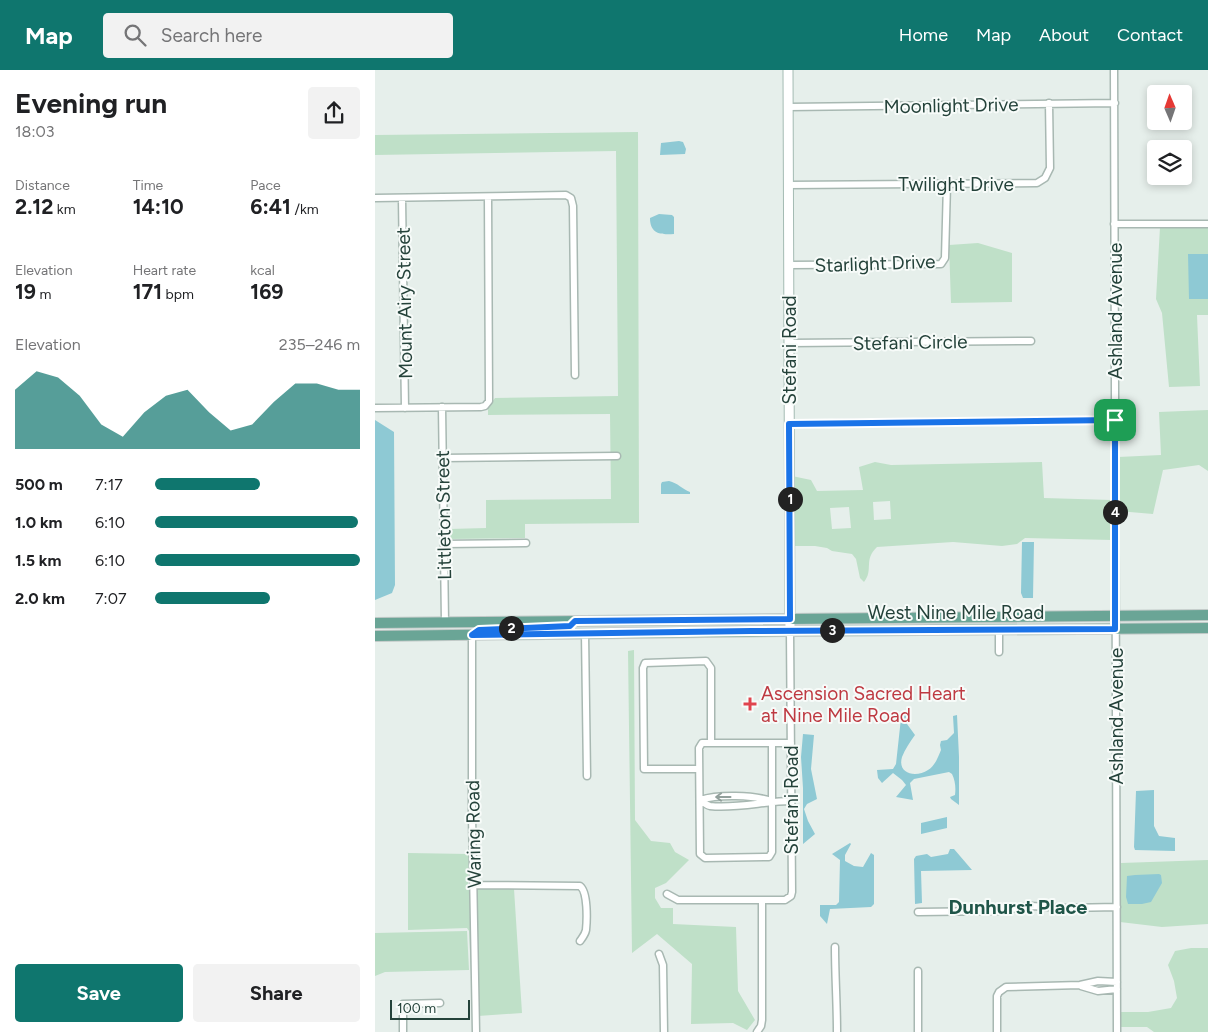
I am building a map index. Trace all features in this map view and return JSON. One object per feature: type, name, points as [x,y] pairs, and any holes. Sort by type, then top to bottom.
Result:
[{"type":"main road","name":"West Nine Mile Road","points":[[375,623],[1208,615]]},
{"type":"main road","points":[[999,629],[1016,623],[1111,622],[1115,616]]},
{"type":"main road","points":[[790,631],[793,627],[802,624],[896,623],[906,618]]},
{"type":"main road","points":[[676,632],[683,627],[784,624],[790,619]]},
{"type":"main road","points":[[472,635],[479,630],[570,626],[575,621]]},
{"type":"main road","points":[[1115,629],[1123,622],[1208,621]]},
{"type":"main road","points":[[375,630],[426,630],[437,628],[445,622]]},
{"type":"main road","name":"West Nine Mile Road","points":[[375,636],[1208,628]]},
{"type":"street","name":"Stefani Road","points":[[762,900],[785,900],[792,892],[788,70]]},
{"type":"street","name":"Ashland Avenue","points":[[1114,70],[1117,1032]]},
{"type":"street","name":"Twilight Drive","points":[[788,185],[1033,184],[1041,181],[1048,173],[1049,168],[1049,103]]},
{"type":"street","name":"Moonlight Drive","points":[[788,107],[1115,103]]},
{"type":"street","name":"Starlight Drive","points":[[789,265],[941,264],[945,258],[947,184]]},
{"type":"street","points":[[375,198],[566,195],[571,198],[573,206],[575,375]]},
{"type":"street","points":[[375,408],[481,407],[488,403],[490,397],[487,197]]},
{"type":"street","name":"Mount Airy Street","points":[[402,198],[405,408]]},
{"type":"street","points":[[1115,224],[1208,224]]},
{"type":"street","name":"Stefani Circle","points":[[789,343],[1031,341]]},
{"type":"street","name":"Littleton Street","points":[[442,407],[445,622]]},
{"type":"street","points":[[789,424],[1115,420]]},
{"type":"street","points":[[442,458],[617,456]]},
{"type":"street","points":[[444,544],[526,543]]},
{"type":"street","points":[[999,629],[999,652]]},
{"type":"street","points":[[585,633],[587,776]]},
{"type":"street","name":"Waring Road","points":[[472,635],[476,1032]]},
{"type":"street","points":[[699,769],[644,769],[643,668],[645,663],[706,661],[711,668],[711,743]]},
{"type":"street","points":[[772,743],[772,852],[769,857],[705,858],[700,854],[699,748],[702,743],[772,743],[791,743]]},
{"type":"street","points":[[700,800],[709,798],[759,797],[772,801],[791,801]]},
{"type":"street","points":[[474,885],[580,886],[586,895],[586,930],[580,941]]},
{"type":"street","points":[[667,894],[678,900],[762,900],[762,1020],[757,1032]]},
{"type":"street","points":[[917,912],[998,911],[1031,906],[1066,908],[1117,907]]},
{"type":"street","points":[[835,947],[837,1032]]},
{"type":"street","points":[[659,954],[663,965],[664,1032]]},
{"type":"street","points":[[917,1032],[918,971]]},
{"type":"street","points":[[997,1032],[996,1000],[999,992],[1006,987],[1080,985],[1098,981],[1117,982]]},
{"type":"street","points":[[1080,985],[1098,991],[1117,990]]},
{"type":"street","points":[[403,1032],[403,1004],[441,1003]]},
{"type":"green space","points":[[638,132],[639,523],[525,524],[525,538],[448,539],[449,529],[486,528],[486,500],[611,499],[610,414],[488,415],[488,408],[495,398],[618,396],[616,151],[375,155],[375,135]]},
{"type":"green space","points":[[1160,227],[1208,227],[1208,315],[1197,315],[1200,386],[1169,387],[1162,313],[1156,299]]},
{"type":"green space","points":[[978,243],[1012,253],[1012,302],[951,303],[949,245]]},
{"type":"green space","points":[[1208,410],[1208,471],[1199,465],[1163,470],[1153,514],[1118,511],[1118,457],[1161,455],[1159,412]]},
{"type":"green space","points":[[875,462],[891,465],[1042,462],[1044,498],[1112,500],[1112,540],[1025,538],[1017,544],[1002,546],[953,542],[877,547],[870,556],[867,578],[864,582],[860,578],[856,559],[852,554],[815,546],[792,546],[792,476],[811,480],[817,491],[863,490],[859,467]],"holes":[[[890,501],[891,519],[874,520],[873,502]],[[849,507],[851,528],[832,529],[830,508]]]},
{"type":"green space","points":[[634,650],[635,820],[651,841],[670,843],[675,852],[689,860],[666,883],[655,888],[655,898],[661,908],[673,908],[673,924],[736,927],[738,991],[755,1020],[747,1030],[733,1023],[691,1024],[692,964],[657,934],[632,953],[628,651]]},
{"type":"green space","points":[[408,853],[469,854],[468,887],[471,888],[473,1017],[469,931],[467,928],[408,930]]},
{"type":"green space","points":[[1208,860],[1208,924],[1162,927],[1120,922],[1121,863]]},
{"type":"green space","points":[[477,888],[514,889],[522,1013],[478,1016]]},
{"type":"green space","points":[[467,931],[469,970],[385,972],[375,976],[375,933]]},
{"type":"green space","points":[[1191,948],[1208,948],[1208,1032],[1154,1032],[1147,1027],[1120,1027],[1120,1012],[1148,1012],[1171,1008],[1177,998],[1174,981],[1168,965],[1175,951]]},
{"type":"water","points":[[683,142],[686,149],[685,154],[660,155],[661,143]]},
{"type":"water","points":[[659,214],[672,215],[674,217],[674,234],[661,234],[654,230],[650,223],[650,218]]},
{"type":"water","points":[[1188,254],[1208,254],[1208,299],[1189,299]]},
{"type":"water","points":[[375,420],[394,432],[395,585],[392,593],[375,600]]},
{"type":"water","points":[[669,481],[690,492],[690,494],[661,494],[662,482]]},
{"type":"water","points":[[1022,542],[1034,542],[1033,598],[1023,598],[1021,593]]},
{"type":"water","points":[[906,713],[911,716],[911,720],[907,724],[915,735],[902,757],[901,763],[905,771],[913,774],[923,772],[934,764],[941,750],[941,741],[947,740],[954,733],[953,716],[957,715],[959,805],[950,797],[955,795],[955,781],[949,772],[914,779],[910,783],[913,800],[896,797],[906,785],[893,773],[882,783],[878,778],[877,770],[893,769],[896,764],[901,718]]},
{"type":"water","points":[[803,734],[814,735],[811,769],[817,799],[807,804],[804,809],[815,834],[803,844],[801,757]]},
{"type":"water","points":[[1154,790],[1154,826],[1159,836],[1175,838],[1175,851],[1135,850],[1136,791]]},
{"type":"water","points":[[947,817],[947,828],[921,834],[921,823]]},
{"type":"water","points":[[850,843],[845,855],[845,861],[854,866],[863,867],[871,853],[874,855],[874,904],[871,907],[830,909],[827,924],[820,916],[820,905],[836,905],[839,902],[840,860],[832,854]]},
{"type":"water","points":[[950,849],[954,849],[972,870],[921,871],[922,903],[915,904],[914,859],[916,856],[927,854],[931,857],[948,854]]},
{"type":"water","points":[[1161,875],[1162,883],[1151,902],[1128,904],[1126,897],[1127,876]]},
{"type":"place","name":"Ascension Sacred Heart at Nine Mile Road","points":[[750,704]]},
{"type":"district","name":"Dunhurst Place","points":[[1018,907]]},
{"type":"route","points":[[1115,420],[1115,629],[472,635],[479,630],[491,628],[570,626],[575,621],[790,619],[789,424],[1115,420]]}]
